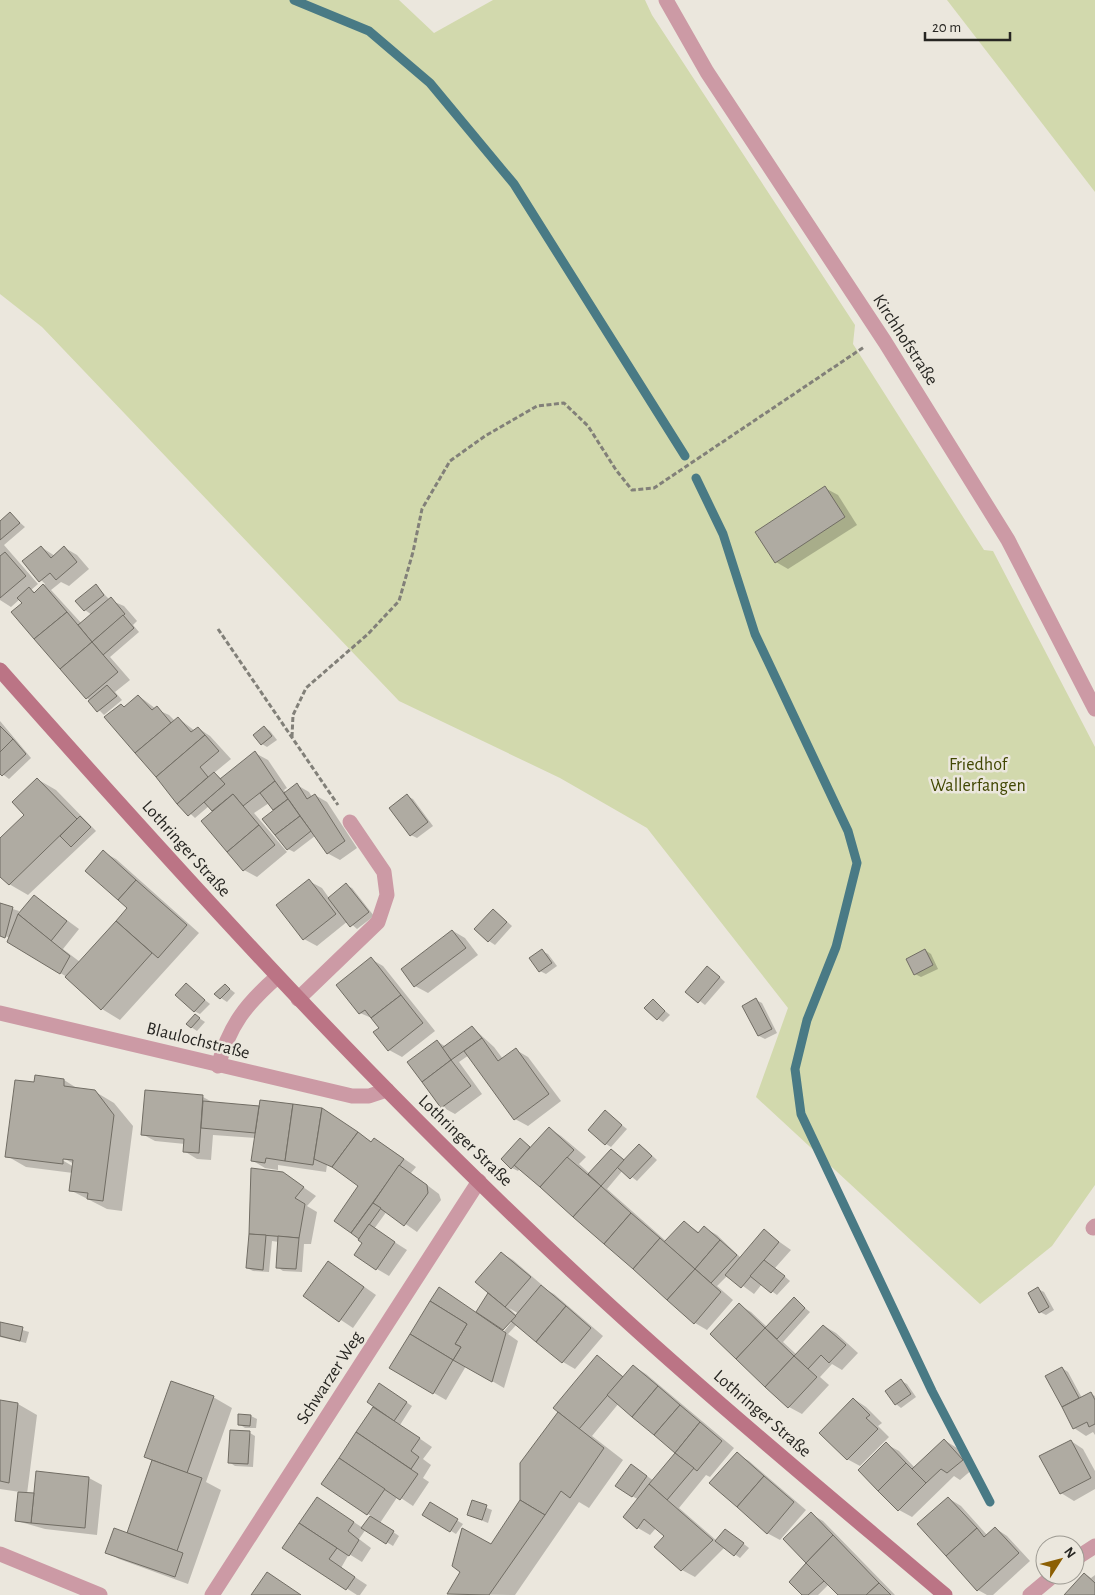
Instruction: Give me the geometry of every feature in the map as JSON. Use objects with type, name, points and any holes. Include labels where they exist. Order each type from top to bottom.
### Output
[{"type":"street","name":"Kirchhofstraße","points":[[666,0],[707,72],[880,336],[1008,540],[1095,710]]},
{"type":"street","name":"Lothringer Straße","points":[[0,670],[277,977],[386,1090],[607,1303],[694,1381],[945,1595]]},
{"type":"street","points":[[298,999],[378,922],[387,895],[384,872],[350,822]]},
{"type":"street","points":[[218,1066],[226,1038],[244,1010],[277,977]]},
{"type":"street","name":"Blaulochstraße","points":[[0,1013],[218,1066],[352,1096],[369,1096],[386,1090]]},
{"type":"street","name":"Schwarzer Weg","points":[[212,1595],[479,1181]]},
{"type":"street","points":[[0,1554],[100,1595]]},
{"type":"street","points":[[1030,1595],[1042,1585]]},
{"type":"path","points":[[292,737],[293,714],[306,688],[368,634],[399,601],[413,552],[422,509],[450,461],[485,436],[537,406],[564,403],[588,426],[616,470],[632,490],[654,488],[880,336]]},
{"type":"path","points":[[218,629],[350,822]]},
{"type":"green space","name":"Friedhof Wallerfangen","points":[[0,0],[399,0],[434,33],[493,0],[645,0],[652,15],[855,325],[853,344],[984,550],[993,551],[1095,747],[1095,1185],[1052,1246],[980,1304],[756,1097],[788,1008],[647,828],[560,778],[399,701],[42,327],[0,294]]},
{"type":"green space","points":[[947,0],[1095,0],[1095,192]]},
{"type":"building","points":[[825,486],[845,517],[775,563],[755,532]]},
{"type":"building","points":[[10,512],[20,523],[0,540],[0,521]]},
{"type":"building","points":[[41,546],[51,558],[64,546],[77,562],[56,580],[50,573],[39,582],[22,561]]},
{"type":"building","points":[[5,552],[26,576],[0,598],[0,556]]},
{"type":"building","points":[[43,584],[67,612],[34,639],[11,612],[22,603],[17,598],[29,587],[34,593]]},
{"type":"building","points":[[96,584],[104,595],[84,611],[75,601]]},
{"type":"building","points":[[111,597],[125,614],[92,642],[78,625]]},
{"type":"building","points":[[67,612],[92,642],[60,669],[34,639]]},
{"type":"building","points":[[123,615],[134,628],[103,655],[92,642]]},
{"type":"building","points":[[92,642],[118,672],[86,699],[60,669]]},
{"type":"building","points":[[107,685],[117,696],[97,712],[88,701]]},
{"type":"building","points":[[138,695],[152,710],[157,706],[171,723],[135,753],[104,717],[121,704],[124,707]]},
{"type":"building","points":[[178,717],[191,732],[198,727],[205,735],[156,777],[135,753]]},
{"type":"building","points":[[0,726],[13,739],[0,752]]},
{"type":"building","points":[[264,726],[272,736],[261,745],[253,735]]},
{"type":"building","points":[[205,735],[219,751],[200,767],[208,777],[177,804],[156,777]]},
{"type":"building","points":[[13,739],[26,754],[2,776],[0,774],[0,752]]},
{"type":"building","points":[[255,751],[275,781],[243,806],[233,794],[212,811],[204,802],[225,784],[220,779]]},
{"type":"building","points":[[214,772],[225,784],[188,816],[177,804]]},
{"type":"building","points":[[37,778],[77,819],[9,885],[0,877],[0,838],[24,815],[12,802]]},
{"type":"building","points":[[275,781],[288,799],[273,810],[260,793]]},
{"type":"building","points":[[297,783],[307,799],[315,794],[345,841],[327,854],[284,793]]},
{"type":"building","points":[[233,794],[259,825],[227,852],[201,821]]},
{"type":"building","points":[[407,794],[428,822],[410,836],[389,808]]},
{"type":"building","points":[[288,799],[300,816],[275,835],[262,819]]},
{"type":"building","points":[[80,816],[91,827],[71,847],[60,836]]},
{"type":"building","points":[[300,816],[311,831],[287,850],[275,835]]},
{"type":"building","points":[[259,825],[275,845],[243,871],[227,852]]},
{"type":"building","points":[[103,850],[136,880],[118,900],[85,871]]},
{"type":"building","points":[[309,879],[336,914],[303,940],[276,905]]},
{"type":"building","points":[[136,880],[187,925],[158,958],[116,921],[127,908],[118,900]]},
{"type":"building","points":[[346,883],[369,912],[350,927],[328,898]]},
{"type":"building","points":[[34,895],[67,921],[51,941],[18,914]]},
{"type":"building","points":[[0,903],[13,907],[5,938],[0,936]]},
{"type":"building","points":[[493,909],[507,922],[488,942],[474,929]]},
{"type":"building","points":[[18,914],[70,956],[60,974],[7,942]]},
{"type":"building","points":[[116,921],[152,953],[101,1010],[65,977]]},
{"type":"building","points":[[452,930],[466,948],[414,987],[401,969]]},
{"type":"building","points":[[542,949],[552,963],[539,972],[529,958]]},
{"type":"building","points":[[925,949],[933,965],[914,975],[906,959]]},
{"type":"building","points":[[371,957],[401,995],[371,1018],[365,1010],[359,1014],[336,985]]},
{"type":"building","points":[[707,966],[720,977],[698,1003],[685,992]]},
{"type":"building","points":[[186,983],[205,1000],[194,1012],[175,995]]},
{"type":"building","points":[[225,984],[230,989],[220,999],[214,994]]},
{"type":"building","points":[[401,995],[423,1023],[388,1051],[373,1032],[379,1028],[371,1018]]},
{"type":"building","points":[[756,998],[772,1029],[758,1036],[742,1006]]},
{"type":"building","points":[[653,999],[665,1011],[657,1020],[644,1008]]},
{"type":"building","points":[[195,1014],[200,1018],[191,1028],[186,1024]]},
{"type":"building","points":[[472,1026],[482,1038],[451,1060],[442,1048]]},
{"type":"building","points":[[482,1038],[498,1061],[516,1048],[549,1094],[514,1120],[464,1051]]},
{"type":"building","points":[[437,1040],[451,1060],[422,1082],[407,1062]]},
{"type":"building","points":[[451,1060],[471,1086],[441,1108],[422,1082]]},
{"type":"building","points":[[35,1075],[64,1079],[64,1086],[95,1090],[114,1115],[103,1201],[87,1199],[88,1193],[69,1191],[73,1160],[63,1159],[63,1164],[5,1157],[15,1080],[34,1082]]},
{"type":"building","points":[[145,1090],[203,1095],[199,1153],[183,1152],[184,1139],[141,1135]]},
{"type":"building","points":[[260,1100],[293,1104],[285,1161],[266,1158],[265,1163],[251,1161]]},
{"type":"building","points":[[203,1101],[259,1106],[255,1133],[201,1128]]},
{"type":"building","points":[[293,1104],[322,1108],[313,1165],[285,1161]]},
{"type":"building","points":[[322,1108],[358,1132],[332,1167],[314,1159]]},
{"type":"building","points":[[605,1110],[622,1125],[605,1145],[588,1130]]},
{"type":"building","points":[[549,1127],[574,1150],[540,1187],[514,1165]]},
{"type":"building","points":[[358,1132],[371,1142],[374,1138],[404,1159],[351,1233],[334,1221],[358,1186],[332,1167]]},
{"type":"building","points":[[520,1138],[530,1147],[511,1169],[501,1159]]},
{"type":"building","points":[[639,1144],[652,1156],[630,1179],[617,1167]]},
{"type":"building","points":[[611,1149],[624,1160],[601,1186],[588,1174]]},
{"type":"building","points":[[567,1157],[601,1186],[573,1217],[540,1187]]},
{"type":"building","points":[[399,1165],[427,1185],[428,1193],[404,1226],[373,1203]]},
{"type":"building","points":[[251,1168],[283,1172],[304,1187],[295,1198],[305,1204],[299,1238],[249,1234]]},
{"type":"building","points":[[601,1186],[631,1213],[604,1244],[573,1217]]},
{"type":"building","points":[[373,1203],[381,1208],[359,1239],[351,1233]]},
{"type":"building","points":[[631,1213],[660,1238],[633,1269],[604,1244]]},
{"type":"building","points":[[684,1221],[698,1233],[704,1226],[720,1240],[695,1269],[664,1242]]},
{"type":"building","points":[[369,1224],[395,1242],[376,1270],[354,1255],[362,1243],[358,1240]]},
{"type":"building","points":[[764,1229],[779,1242],[741,1288],[725,1275]]},
{"type":"building","points":[[249,1234],[266,1235],[263,1270],[246,1268]]},
{"type":"building","points":[[278,1236],[299,1238],[296,1269],[276,1268]]},
{"type":"building","points":[[660,1238],[695,1269],[667,1300],[633,1269]]},
{"type":"building","points":[[720,1240],[737,1255],[711,1283],[695,1269]]},
{"type":"building","points":[[501,1252],[531,1277],[505,1307],[475,1282]]},
{"type":"building","points":[[764,1260],[785,1276],[771,1293],[750,1276]]},
{"type":"building","points":[[328,1261],[364,1287],[339,1322],[303,1296]]},
{"type":"building","points":[[695,1269],[721,1292],[694,1324],[667,1300]]},
{"type":"building","points":[[541,1285],[566,1306],[536,1342],[511,1321]]},
{"type":"building","points":[[439,1287],[506,1333],[492,1382],[453,1360],[461,1347],[455,1344],[467,1324],[430,1301]]},
{"type":"building","points":[[1038,1287],[1049,1307],[1039,1313],[1028,1293]]},
{"type":"building","points":[[488,1293],[516,1316],[503,1330],[476,1312]]},
{"type":"building","points":[[794,1297],[805,1308],[777,1339],[765,1328]]},
{"type":"building","points":[[430,1301],[467,1324],[455,1344],[461,1347],[453,1360],[410,1334]]},
{"type":"building","points":[[739,1303],[765,1328],[736,1359],[710,1334]]},
{"type":"building","points":[[566,1306],[591,1328],[562,1363],[536,1342]]},
{"type":"building","points":[[0,1322],[23,1327],[20,1341],[0,1336]]},
{"type":"building","points":[[823,1325],[846,1345],[829,1363],[821,1355],[808,1369],[794,1356]]},
{"type":"building","points":[[765,1328],[794,1356],[765,1387],[736,1359]]},
{"type":"building","points":[[410,1334],[453,1360],[433,1394],[389,1368]]},
{"type":"building","points":[[597,1355],[623,1377],[579,1429],[553,1408]]},
{"type":"building","points":[[794,1356],[817,1377],[788,1408],[765,1387]]},
{"type":"building","points":[[633,1365],[658,1386],[632,1417],[607,1395]]},
{"type":"building","points":[[1062,1367],[1079,1398],[1062,1407],[1045,1376]]},
{"type":"building","points":[[901,1379],[911,1394],[895,1405],[885,1391]]},
{"type":"building","points":[[171,1381],[214,1396],[187,1473],[144,1457]]},
{"type":"building","points":[[379,1383],[407,1402],[394,1421],[367,1402]]},
{"type":"building","points":[[658,1386],[680,1405],[654,1435],[632,1417]]},
{"type":"building","points":[[1091,1392],[1095,1400],[1095,1424],[1089,1427],[1087,1422],[1073,1429],[1062,1407]]},
{"type":"building","points":[[853,1398],[870,1415],[866,1418],[878,1429],[847,1460],[819,1433]]},
{"type":"building","points":[[0,1400],[18,1403],[9,1483],[0,1481]]},
{"type":"building","points":[[680,1405],[700,1422],[675,1453],[654,1435]]},
{"type":"building","points":[[373,1407],[420,1438],[411,1451],[419,1457],[411,1469],[356,1432]]},
{"type":"building","points":[[558,1412],[604,1448],[570,1498],[561,1491],[545,1515],[520,1500],[520,1463]]},
{"type":"building","points":[[238,1414],[251,1415],[250,1426],[238,1425]]},
{"type":"building","points":[[700,1422],[722,1441],[697,1471],[675,1453]]},
{"type":"building","points":[[230,1430],[250,1431],[248,1464],[228,1463]]},
{"type":"building","points":[[356,1432],[418,1474],[400,1500],[339,1458]]},
{"type":"building","points":[[944,1439],[963,1460],[947,1473],[941,1469],[926,1483],[912,1469]]},
{"type":"building","points":[[1071,1440],[1091,1478],[1060,1494],[1039,1456]]},
{"type":"building","points":[[886,1442],[906,1463],[878,1491],[858,1470]]},
{"type":"building","points":[[737,1452],[764,1476],[737,1507],[709,1483]]},
{"type":"building","points":[[675,1453],[694,1468],[667,1500],[649,1484]]},
{"type":"building","points":[[339,1458],[385,1489],[367,1515],[321,1484]]},
{"type":"building","points":[[152,1460],[202,1478],[177,1551],[127,1533]]},
{"type":"building","points":[[906,1463],[926,1483],[898,1511],[878,1491]]},
{"type":"building","points":[[631,1464],[647,1476],[632,1497],[615,1486]]},
{"type":"building","points":[[36,1471],[89,1477],[85,1528],[31,1523]]},
{"type":"building","points":[[764,1476],[794,1502],[767,1534],[737,1507]]},
{"type":"building","points":[[649,1484],[713,1540],[681,1571],[654,1547],[664,1536],[644,1519],[637,1529],[623,1517]]},
{"type":"building","points":[[18,1492],[34,1493],[31,1523],[15,1521]]},
{"type":"building","points":[[317,1497],[354,1522],[348,1531],[359,1540],[349,1556],[299,1523]]},
{"type":"building","points":[[948,1497],[977,1528],[946,1556],[917,1524]]},
{"type":"building","points":[[472,1500],[487,1505],[482,1520],[467,1515]]},
{"type":"building","points":[[520,1500],[545,1515],[489,1595],[447,1594],[460,1572],[452,1566],[462,1528],[491,1544]]},
{"type":"building","points":[[430,1502],[458,1519],[450,1532],[422,1515]]},
{"type":"building","points":[[811,1512],[833,1535],[806,1563],[783,1539]]},
{"type":"building","points":[[370,1516],[394,1531],[386,1544],[361,1528]]},
{"type":"building","points":[[299,1523],[337,1548],[329,1559],[355,1577],[346,1590],[282,1548]]},
{"type":"building","points":[[995,1527],[1019,1553],[977,1591],[946,1556],[977,1528],[984,1537]]},
{"type":"building","points":[[114,1528],[183,1553],[175,1577],[105,1553]]},
{"type":"building","points":[[725,1529],[744,1543],[734,1556],[715,1541]]},
{"type":"building","points":[[833,1535],[879,1583],[866,1595],[838,1595],[806,1563]]},
{"type":"building","points":[[806,1563],[824,1581],[808,1595],[802,1595],[789,1582]]},
{"type":"building","points":[[267,1572],[301,1595],[251,1595]]},
{"type":"building","points":[[1085,1574],[1095,1583],[1095,1595],[1064,1595],[1073,1585],[1085,1585]]},
{"type":"building","points":[[879,1583],[891,1595],[866,1595]]},
{"type":"waterway","points":[[294,0],[369,31],[430,83],[514,184],[685,456]]},
{"type":"waterway","points":[[696,478],[723,534],[755,634],[848,831],[857,863],[836,947],[807,1020],[795,1069],[801,1114],[932,1391],[990,1502]]}]
